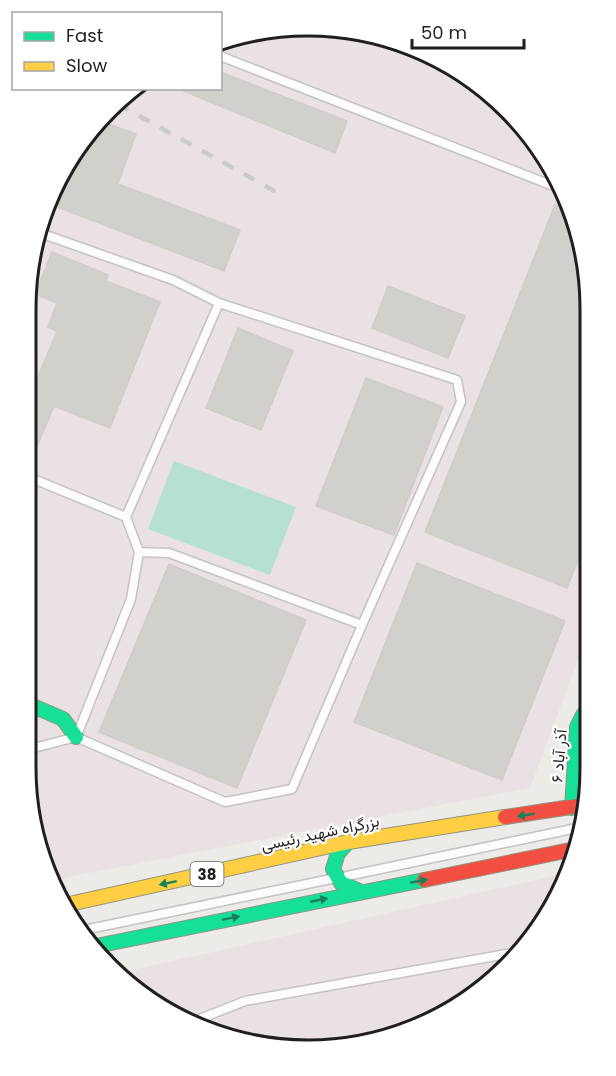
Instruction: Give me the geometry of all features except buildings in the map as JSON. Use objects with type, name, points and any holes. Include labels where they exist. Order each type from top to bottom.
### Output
[{"type":"main road","points":[[36,707],[63,719],[76,736]]},
{"type":"main road","name":"آذر آباد ۶","points":[[578,804],[577,727],[580,721]]},
{"type":"main road","name":"بزرگراه شهید رئیسی","points":[[72,904],[348,842],[578,806]]},
{"type":"main road","points":[[348,842],[338,853],[333,869],[341,883],[362,892]]},
{"type":"main road","points":[[101,945],[567,851]]},
{"type":"main road","points":[[260,862],[281,874],[289,889],[277,908]]},
{"type":"lane","points":[[222,57],[550,185]]},
{"type":"lane","points":[[36,747],[76,736],[225,802],[292,789],[460,402],[457,380],[219,303],[173,280],[46,235]]},
{"type":"lane","points":[[76,736],[130,599],[138,552],[126,517],[219,303]]},
{"type":"lane","points":[[36,480],[126,517]]},
{"type":"lane","points":[[138,552],[169,553],[362,625]]},
{"type":"lane","points":[[89,929],[573,829]]},
{"type":"lane","points":[[202,1018],[244,1001],[506,954]]},
{"type":"shaded area","points":[[308,36],[344,38],[395,50],[428,64],[474,92],[513,129],[544,172],[559,204],[575,255],[580,308],[580,655],[530,788],[60,878],[57,872],[41,821],[36,768],[36,308],[41,255],[50,221],[64,188],[72,172],[103,129],[145,90],[222,90],[222,50],[272,38]]},
{"type":"shaded area","points":[[558,875],[544,904],[524,934],[474,984],[428,1012],[395,1026],[361,1035],[308,1040],[272,1038],[238,1031],[221,1026],[172,1004],[127,971]]},
{"type":"green space","points":[[174,461],[296,507],[270,575],[148,529]]},
{"type":"railway","points":[[124,108],[278,193]]},
{"type":"traffic: fast","points":[[36,707],[63,719],[76,737]]},
{"type":"traffic: fast","points":[[572,808],[577,727],[580,721]]},
{"type":"traffic: fast","points":[[348,842],[338,853],[333,869],[341,883],[362,892]]},
{"type":"traffic: fast","points":[[101,945],[424,880]]},
{"type":"traffic: slow","points":[[72,903],[348,842],[505,817]]},
{"type":"traffic: jam","points":[[505,817],[578,806]]},
{"type":"traffic: jam","points":[[424,880],[567,851]]}]
